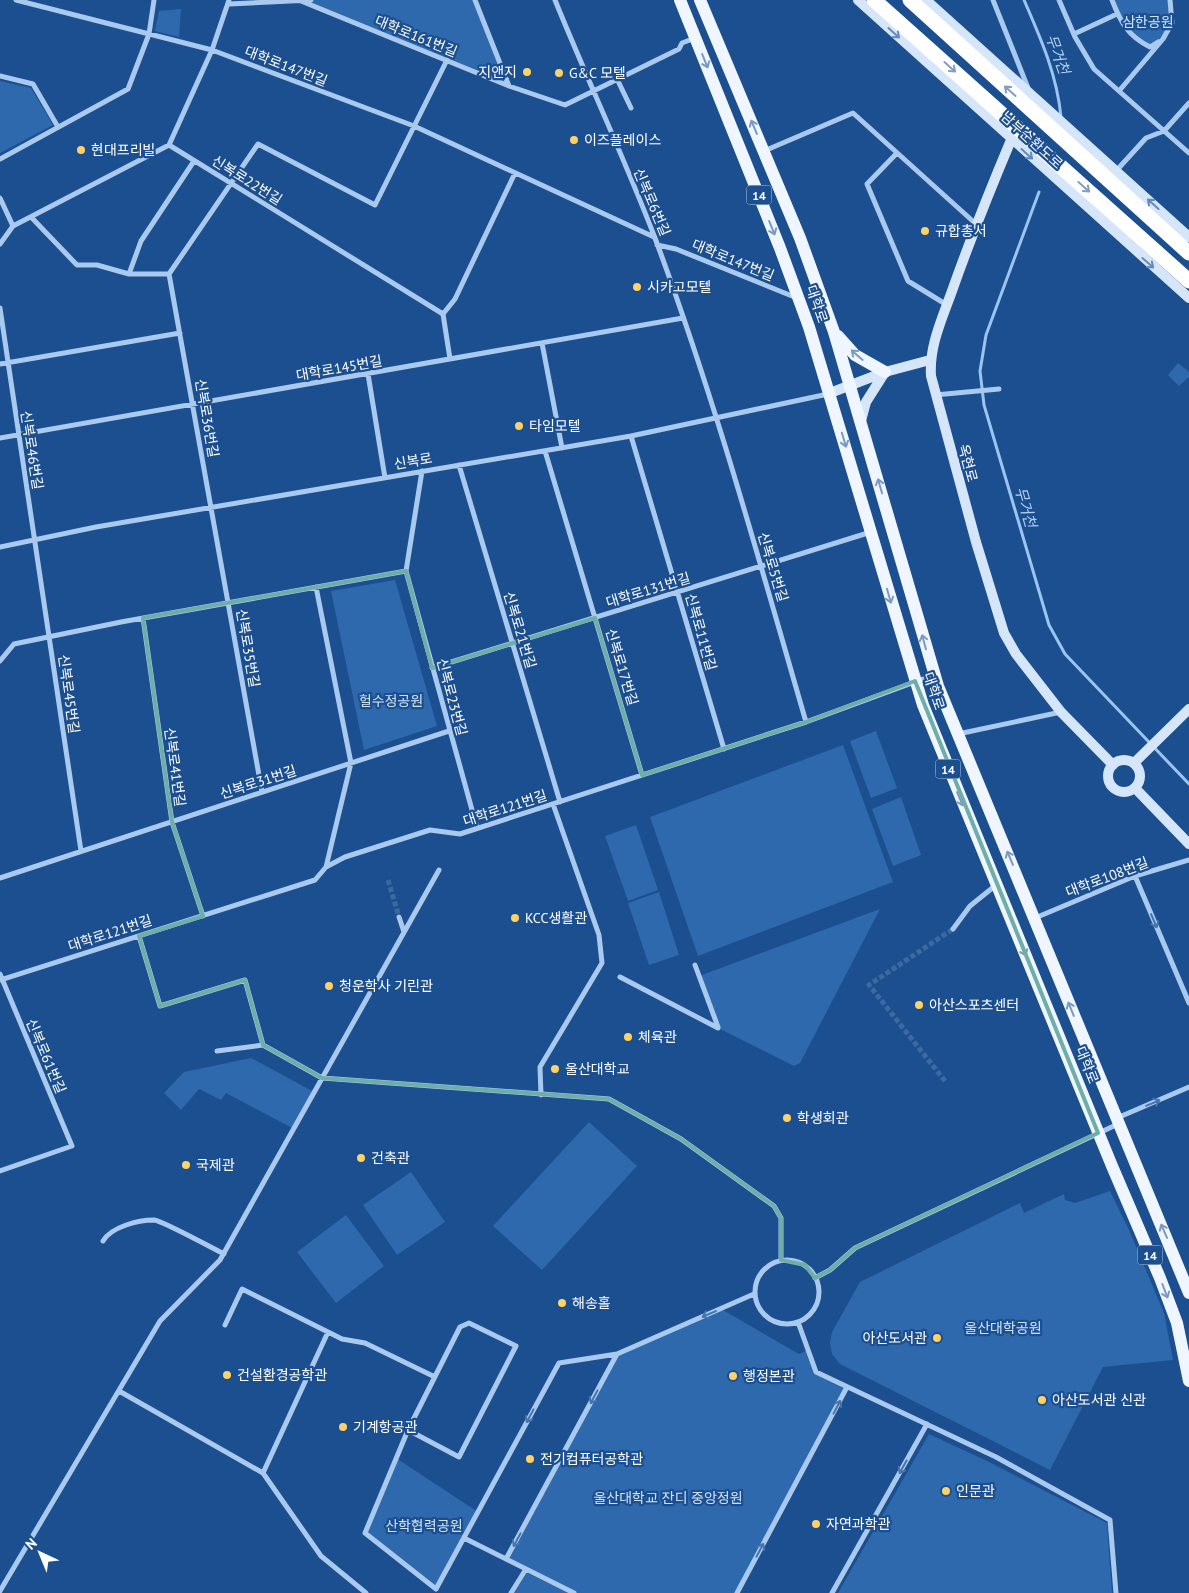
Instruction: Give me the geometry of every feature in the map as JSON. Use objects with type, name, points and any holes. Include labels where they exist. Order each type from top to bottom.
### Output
[{"type":"highway","points":[[874,0],[1189,281]]},
{"type":"highway","points":[[910,0],[1189,253]]},
{"type":"main road","name":"대학로","points":[[680,0],[799,299],[830,393],[915,682],[952,779],[1177,1323],[1189,1381]]},
{"type":"main road","name":"대학로","points":[[700,0],[764,151],[834,332],[934,675],[1117,1121],[1153,1204],[1185,1267],[1189,1292]]},
{"type":"main road","name":"남부순환도로","points":[[858,0],[1011,140],[1189,298]]},
{"type":"main road","points":[[926,0],[1189,237]]},
{"type":"main road","name":"옥현로","points":[[1011,140],[976,224],[947,305],[930,360],[936,394],[978,551],[1004,633],[1016,654],[1061,712],[1113,765]]},
{"type":"main road","points":[[834,332],[854,355],[885,372]]},
{"type":"main road","points":[[830,393],[885,372],[930,360]]},
{"type":"main road","points":[[860,421],[866,402],[885,372]]},
{"type":"main road","points":[[1138,759],[1141,774],[1135,788],[1125,793],[1115,789],[1108,775],[1113,765],[1122,760],[1138,759],[1189,709]]},
{"type":"main road","points":[[1135,788],[1189,844]]},
{"type":"main road","points":[[1062,1044],[1073,1065],[1077,1069],[1084,1070],[1089,1063],[1082,1036]]},
{"type":"main road","points":[[1132,1213],[1127,1192],[1128,1183],[1131,1181],[1140,1186],[1153,1204]]},
{"type":"street","name":"대학로147번길","points":[[16,0],[212,50],[414,126],[654,237]]},
{"type":"street","points":[[0,159],[128,89],[149,34],[154,0]]},
{"type":"street","points":[[301,1],[311,0]]},
{"type":"street","points":[[475,0],[509,86]]},
{"type":"street","name":"신복로6번길","points":[[555,0],[654,237],[716,418]]},
{"type":"street","points":[[993,0],[1030,93]]},
{"type":"street","points":[[1059,0],[1074,34],[1094,69],[1189,153]]},
{"type":"street","points":[[1112,0],[1118,14],[1134,39],[1150,47],[1163,39]]},
{"type":"street","points":[[1119,91],[1163,39],[1172,23],[1170,0]]},
{"type":"street","name":"대학로161번길","points":[[229,2],[301,1],[509,86],[566,105],[680,49],[682,43],[695,37]]},
{"type":"street","points":[[0,244],[13,226],[169,146],[212,50],[229,2]]},
{"type":"street","points":[[1074,34],[1118,14]]},
{"type":"street","points":[[31,217],[78,265],[97,265],[129,274],[169,274],[258,144],[375,205],[447,60]]},
{"type":"street","points":[[0,76],[33,84],[58,127]]},
{"type":"street","points":[[618,81],[632,108]]},
{"type":"street","points":[[1116,171],[1146,138],[1164,131],[1189,104]]},
{"type":"street","points":[[764,151],[853,114],[976,224]]},
{"type":"street","name":"신복로22번길","points":[[169,146],[443,314]]},
{"type":"street","points":[[896,153],[866,184],[908,281],[947,305]]},
{"type":"street","points":[[129,274],[141,241],[194,161]]},
{"type":"street","points":[[450,360],[443,314],[455,299],[515,173]]},
{"type":"street","points":[[0,198],[13,226]]},
{"type":"street","name":"대학로147번길","points":[[657,245],[676,249],[799,299]]},
{"type":"street","name":"신복로36번길","points":[[169,274],[211,507]]},
{"type":"street","name":"신복로46번길","points":[[0,308],[34,540]]},
{"type":"street","name":"대학로145번길","points":[[0,438],[683,318]]},
{"type":"street","points":[[0,364],[180,333]]},
{"type":"street","points":[[542,343],[562,448]]},
{"type":"street","points":[[368,374],[385,478]]},
{"type":"street","points":[[936,394],[999,388]]},
{"type":"street","name":"신복로","points":[[0,547],[211,507],[631,436],[830,393]]},
{"type":"street","name":"신복로5번길","points":[[716,418],[806,722]]},
{"type":"street","name":"신복로11번길","points":[[631,436],[724,749]]},
{"type":"street","name":"신복로17번길","points":[[545,451],[642,776]]},
{"type":"street","name":"신복로21번길","points":[[459,465],[560,802]]},
{"type":"street","name":"신복로23번길","points":[[422,471],[406,571],[449,731],[478,828]]},
{"type":"street","name":"신복로35번길","points":[[211,507],[262,792]]},
{"type":"street","name":"대학로131번길","points":[[432,668],[871,532]]},
{"type":"street","name":"신복로45번길","points":[[34,540],[81,852]]},
{"type":"street","points":[[0,661],[14,644],[49,636],[406,571]]},
{"type":"street","points":[[316,587],[351,763],[326,867]]},
{"type":"street","name":"신복로41번길","points":[[143,618],[172,822],[203,916]]},
{"type":"street","name":"대학로121번길","points":[[1,978],[315,880],[326,867],[345,857],[430,830],[460,834],[806,722],[934,675]]},
{"type":"street","points":[[957,734],[1061,712]]},
{"type":"street","name":"신복로31번길","points":[[0,878],[449,731]]},
{"type":"street","points":[[541,1095],[540,1067],[602,963],[598,935],[553,804]]},
{"type":"street","name":"대학로108번길","points":[[1034,918],[1134,876],[1189,860]]},
{"type":"street","points":[[0,1591],[160,1321],[224,1254],[439,870]]},
{"type":"street","points":[[1134,876],[1189,1003]]},
{"type":"street","points":[[953,929],[970,906],[996,885]]},
{"type":"street","points":[[399,916],[404,932]]},
{"type":"street","points":[[139,936],[160,1006],[245,980],[263,1044]]},
{"type":"street","points":[[620,977],[718,1028],[695,965]]},
{"type":"street","name":"신복로61번길","points":[[0,1171],[72,1146],[1,978]]},
{"type":"street","points":[[216,1050],[263,1044],[322,1078],[609,1099],[681,1139],[774,1206],[781,1218],[781,1260]]},
{"type":"street","points":[[816,1278],[830,1270],[854,1248],[1098,1133],[1117,1121],[1189,1087]]},
{"type":"street","points":[[103,1241],[108,1233],[115,1228],[156,1220],[224,1254]]},
{"type":"street","points":[[781,1260],[796,1261],[805,1265],[816,1278],[819,1292],[817,1303],[812,1312],[798,1322],[781,1324],[771,1320],[762,1313],[756,1304],[754,1294],[755,1282],[767,1266],[781,1260]]},
{"type":"street","points":[[225,1325],[242,1289],[342,1339],[365,1343],[435,1377]]},
{"type":"street","points":[[408,1430],[459,1457],[516,1346],[469,1323],[460,1327],[408,1430],[365,1532],[438,1591],[464,1538],[559,1363],[617,1354],[754,1294]]},
{"type":"street","points":[[798,1322],[816,1372],[996,1457],[1110,1520],[1116,1593]]},
{"type":"street","points":[[263,1473],[328,1332]]},
{"type":"street","points":[[506,1559],[617,1354]]},
{"type":"street","points":[[737,1593],[847,1387]]},
{"type":"street","points":[[118,1391],[263,1473],[321,1556],[366,1593]]},
{"type":"street","points":[[832,1593],[927,1424]]},
{"type":"street","points":[[464,1538],[574,1593]]},
{"type":"street","points":[[511,1593],[526,1569]]},
{"type":"highlighted area","points":[[406,571],[432,668],[595,618],[642,775],[806,722],[915,681],[1098,1133],[855,1248],[830,1270],[815,1278],[805,1265],[781,1260],[781,1218],[774,1206],[681,1139],[609,1099],[322,1078],[263,1045],[245,980],[160,1006],[139,936],[203,916],[172,822],[143,618]]},
{"type":"green space","points":[[475,0],[509,86],[301,1]]},
{"type":"green space","name":"삼한공원","points":[[1112,0],[1170,0],[1171,22],[1167,32],[1150,47],[1134,39]]},
{"type":"green space","points":[[181,9],[179,37],[155,31],[159,11]]},
{"type":"green space","points":[[0,81],[31,88],[53,125],[0,153]]},
{"type":"green space","points":[[1178,363],[1189,372],[1189,377],[1179,386],[1168,375]]},
{"type":"green space","name":"헐수정공원","points":[[395,580],[437,726],[364,750],[331,591]]},
{"type":"green space","points":[[876,731],[897,788],[871,798],[850,741]]},
{"type":"green space","points":[[843,745],[893,882],[698,956],[650,817]]},
{"type":"green space","points":[[901,797],[921,855],[893,866],[872,809]]},
{"type":"green space","points":[[636,825],[658,890],[628,901],[605,836]]},
{"type":"green space","points":[[659,892],[679,955],[649,965],[628,903]]},
{"type":"green space","points":[[880,909],[800,1063],[794,1066],[718,1028],[699,976]]},
{"type":"green space","points":[[251,1058],[314,1092],[294,1129],[226,1093],[221,1100],[199,1089],[181,1110],[164,1093],[184,1072]]},
{"type":"green space","points":[[589,1122],[637,1166],[542,1270],[493,1226]]},
{"type":"green space","points":[[411,1172],[445,1222],[397,1255],[363,1205]]},
{"type":"green space","name":"울산대학공원","points":[[1110,1191],[1129,1230],[1164,1313],[1173,1360],[1103,1367],[1050,1470],[840,1364],[832,1354],[830,1343],[832,1332],[860,1282],[1020,1203],[1024,1213],[1064,1194],[1065,1200],[1075,1203]]},
{"type":"green space","points":[[346,1215],[384,1266],[336,1303],[297,1252]]},
{"type":"green space","name":"울산대학교 잔디 중앙정원","points":[[721,1309],[799,1354],[808,1350],[816,1372],[847,1387],[737,1593],[574,1593],[506,1559],[617,1354]]},
{"type":"green space","points":[[929,1434],[989,1462],[1107,1523],[1112,1593],[838,1593]]},
{"type":"green space","name":"산학협력공원","points":[[396,1458],[478,1512],[436,1589],[365,1533]]},
{"type":"green space","points":[[527,1573],[569,1593],[514,1593]]},
{"type":"waterway","name":"무거천","points":[[1024,0],[1052,72],[1061,117]]},
{"type":"waterway","name":"무거천","points":[[1039,192],[986,335],[980,371],[984,405],[1049,625],[1065,654],[1189,784]]},
{"type":"tunnel","points":[[388,880],[399,917]]},
{"type":"tunnel","points":[[945,1081],[869,985],[953,929]]},
{"type":"place","name":"지앤지","points":[[527,72]]},
{"type":"place","name":"G&C 모텔","points":[[559,73]]},
{"type":"place","name":"이즈플레이스","points":[[574,140]]},
{"type":"place","name":"현대프리빌","points":[[81,150]]},
{"type":"place","name":"규합총서","points":[[925,231]]},
{"type":"place","name":"시카고모텔","points":[[637,287]]},
{"type":"place","name":"타임모텔","points":[[519,426]]},
{"type":"place","name":"KCC생활관","points":[[515,918]]},
{"type":"place","name":"청운학사 기린관","points":[[329,986]]},
{"type":"place","name":"아산스포츠센터","points":[[919,1005]]},
{"type":"place","name":"체육관","points":[[628,1037]]},
{"type":"place","name":"울산대학교","points":[[555,1069]]},
{"type":"place","name":"학생회관","points":[[787,1118]]},
{"type":"place","name":"건축관","points":[[361,1158]]},
{"type":"place","name":"국제관","points":[[186,1165]]},
{"type":"place","name":"해송홀","points":[[562,1303]]},
{"type":"place","name":"아산도서관","points":[[937,1338]]},
{"type":"place","name":"건설환경공학관","points":[[227,1375]]},
{"type":"place","name":"행정본관","points":[[733,1376]]},
{"type":"place","name":"아산도서관 신관","points":[[1042,1400]]},
{"type":"place","name":"기계항공관","points":[[343,1427]]},
{"type":"place","name":"전기컴퓨터공학관","points":[[530,1459]]},
{"type":"place","name":"인문관","points":[[946,1491]]},
{"type":"place","name":"자연과학관","points":[[816,1524]]}]
